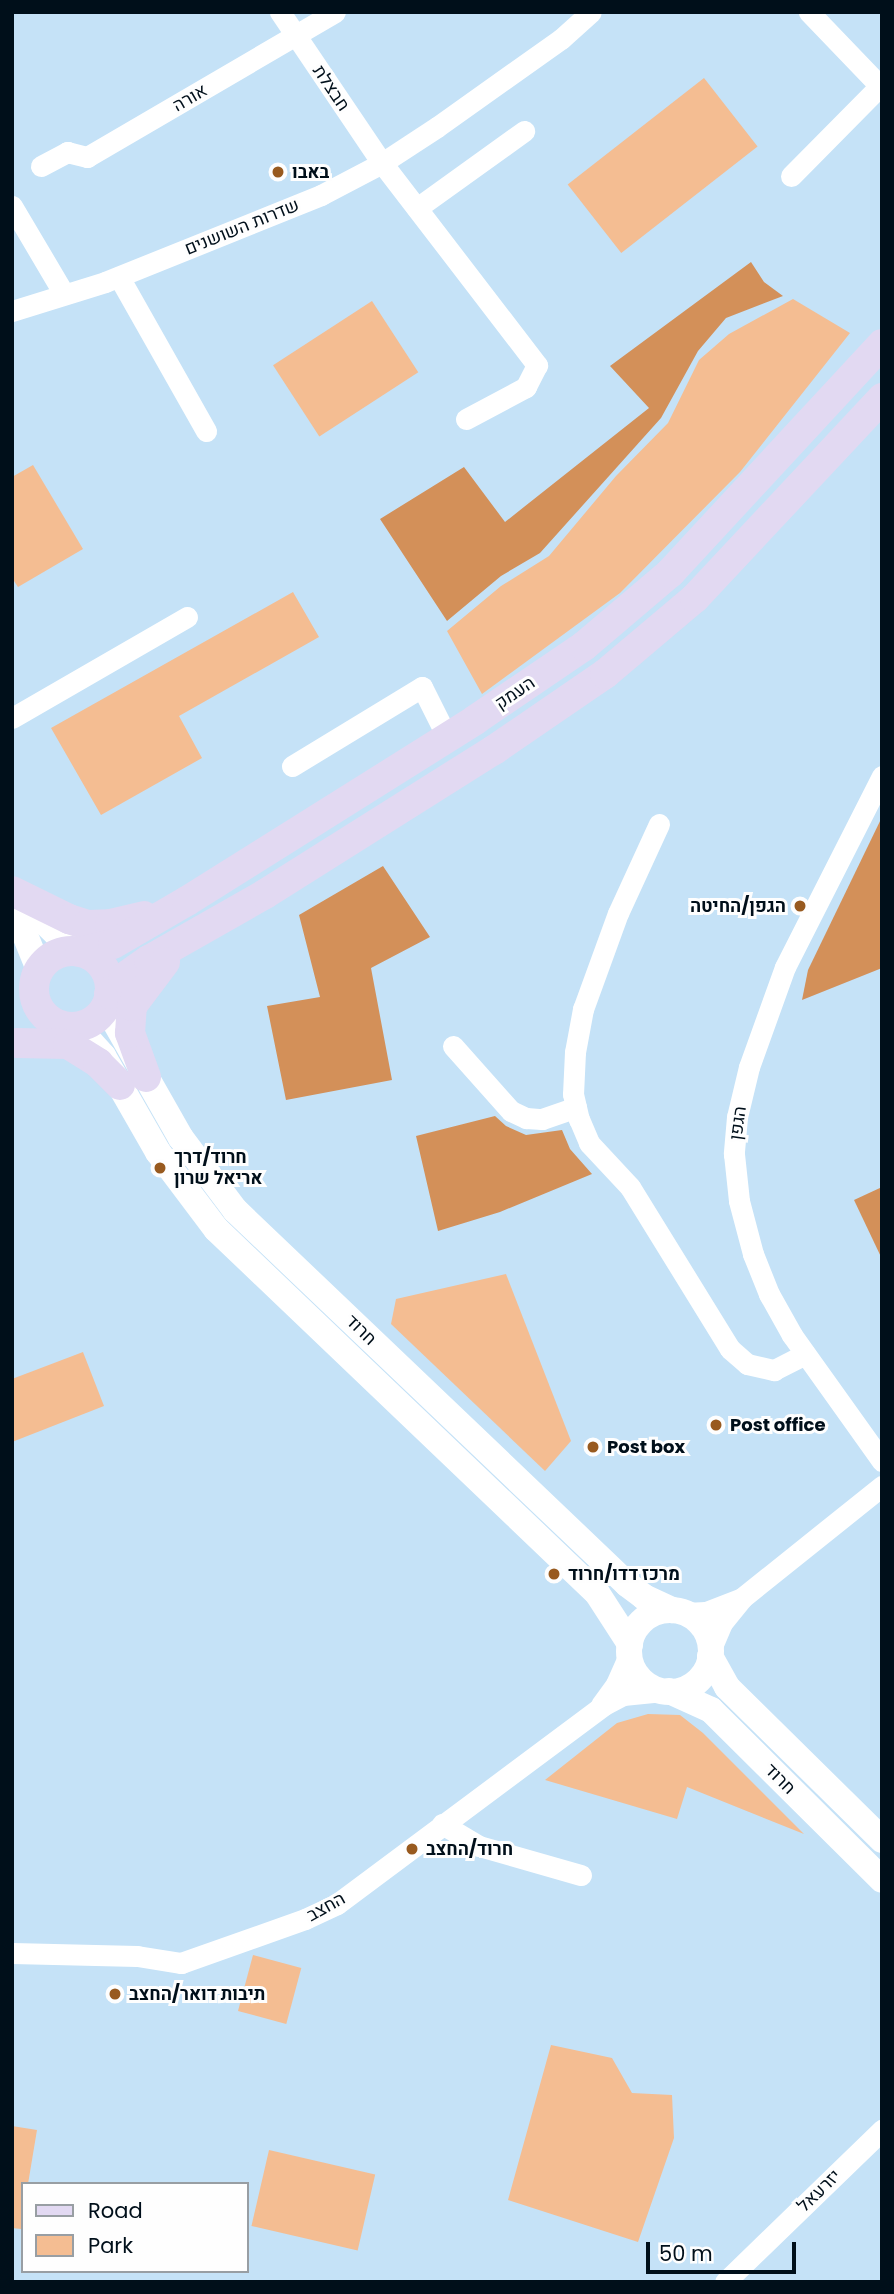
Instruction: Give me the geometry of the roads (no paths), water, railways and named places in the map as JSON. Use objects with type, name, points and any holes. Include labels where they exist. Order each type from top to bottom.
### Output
[{"type":"main road","name":"העמק","points":[[77,952],[113,944],[187,901],[447,737],[584,646],[643,598],[729,513],[882,344]]},
{"type":"main road","name":"העמק","points":[[108,998],[134,970],[265,894],[482,757],[605,674],[695,598],[882,398]]},
{"type":"main road","points":[[12,891],[87,925],[126,922],[187,901]]},
{"type":"main road","points":[[133,1081],[130,1033],[132,1006],[148,980],[182,942]]},
{"type":"main road","points":[[12,998],[53,956],[77,952],[99,963],[109,983],[108,998],[96,1018],[73,1027],[51,1028],[15,1045]]},
{"type":"main road","points":[[37,974],[34,989],[40,1010],[48,1019],[73,1027]]},
{"type":"main road","points":[[15,1045],[68,1044],[133,1081]]},
{"type":"street","name":"חבצלת","points":[[280,12],[382,163],[537,365],[526,387],[466,419]]},
{"type":"street","name":"אורה","points":[[41,166],[67,152],[87,157],[297,37],[335,12]]},
{"type":"street","name":"שדרות השושנים","points":[[12,311],[119,277],[321,195],[382,163],[509,77],[561,39],[592,12]]},
{"type":"street","points":[[791,176],[880,86],[809,12]]},
{"type":"street","points":[[417,208],[524,131]]},
{"type":"street","points":[[12,205],[64,294]]},
{"type":"street","points":[[119,277],[206,431]]},
{"type":"street","points":[[12,718],[187,617]]},
{"type":"street","points":[[292,766],[422,687],[447,737]]},
{"type":"street","name":"הגפן","points":[[882,776],[785,967],[749,1067],[737,1117],[734,1154],[739,1201],[769,1294],[805,1354],[882,1461]]},
{"type":"street","points":[[659,824],[618,913],[583,1009],[575,1052],[573,1094],[576,1107],[589,1143],[630,1187],[730,1349],[747,1364],[774,1370],[805,1354]]},
{"type":"street","points":[[12,891],[77,952]]},
{"type":"street","points":[[12,915],[25,935],[37,974]]},
{"type":"street","name":"חרוד","points":[[108,998],[133,1081],[170,1171],[216,1229],[597,1593],[629,1649]]},
{"type":"street","name":"חרוד","points":[[73,1027],[92,1040],[133,1081],[235,1210],[610,1568],[644,1597],[678,1611]]},
{"type":"street","points":[[453,1046],[511,1111],[526,1118],[542,1119],[576,1107]]},
{"type":"street","points":[[742,1598],[717,1609],[650,1614],[636,1628],[629,1649],[639,1677],[649,1686],[666,1691],[692,1685],[703,1676],[722,1623],[742,1598],[882,1486]]},
{"type":"street","points":[[678,1611],[702,1625],[711,1653]]},
{"type":"street","name":"החצב","points":[[589,1716],[611,1692],[629,1649]]},
{"type":"street","name":"חרוד","points":[[711,1653],[727,1687],[882,1840]]},
{"type":"street","name":"חרוד","points":[[666,1691],[711,1710],[882,1880]]},
{"type":"street","name":"החצב","points":[[12,1953],[137,1956],[180,1963],[305,1920],[337,1904],[589,1716],[623,1695],[666,1691]]},
{"type":"street","points":[[442,1824],[480,1846],[581,1875]]},
{"type":"street","name":"יזרעאל","points":[[725,2282],[882,2130]]},
{"type":"place","name":"באבו","points":[[278,172]]},
{"type":"place","name":"הגפן/החיטה","points":[[800,906]]},
{"type":"place","name":"חרוד/דרך אריאל שרון","points":[[160,1168]]},
{"type":"place","name":"Post office","points":[[716,1425]]},
{"type":"place","name":"Post box","points":[[593,1447]]},
{"type":"place","name":"מרכז דדו/חרוד","points":[[554,1574]]},
{"type":"place","name":"חרוד/החצב","points":[[412,1849]]},
{"type":"place","name":"תיבות דואר/החצב","points":[[115,1994]]}]
